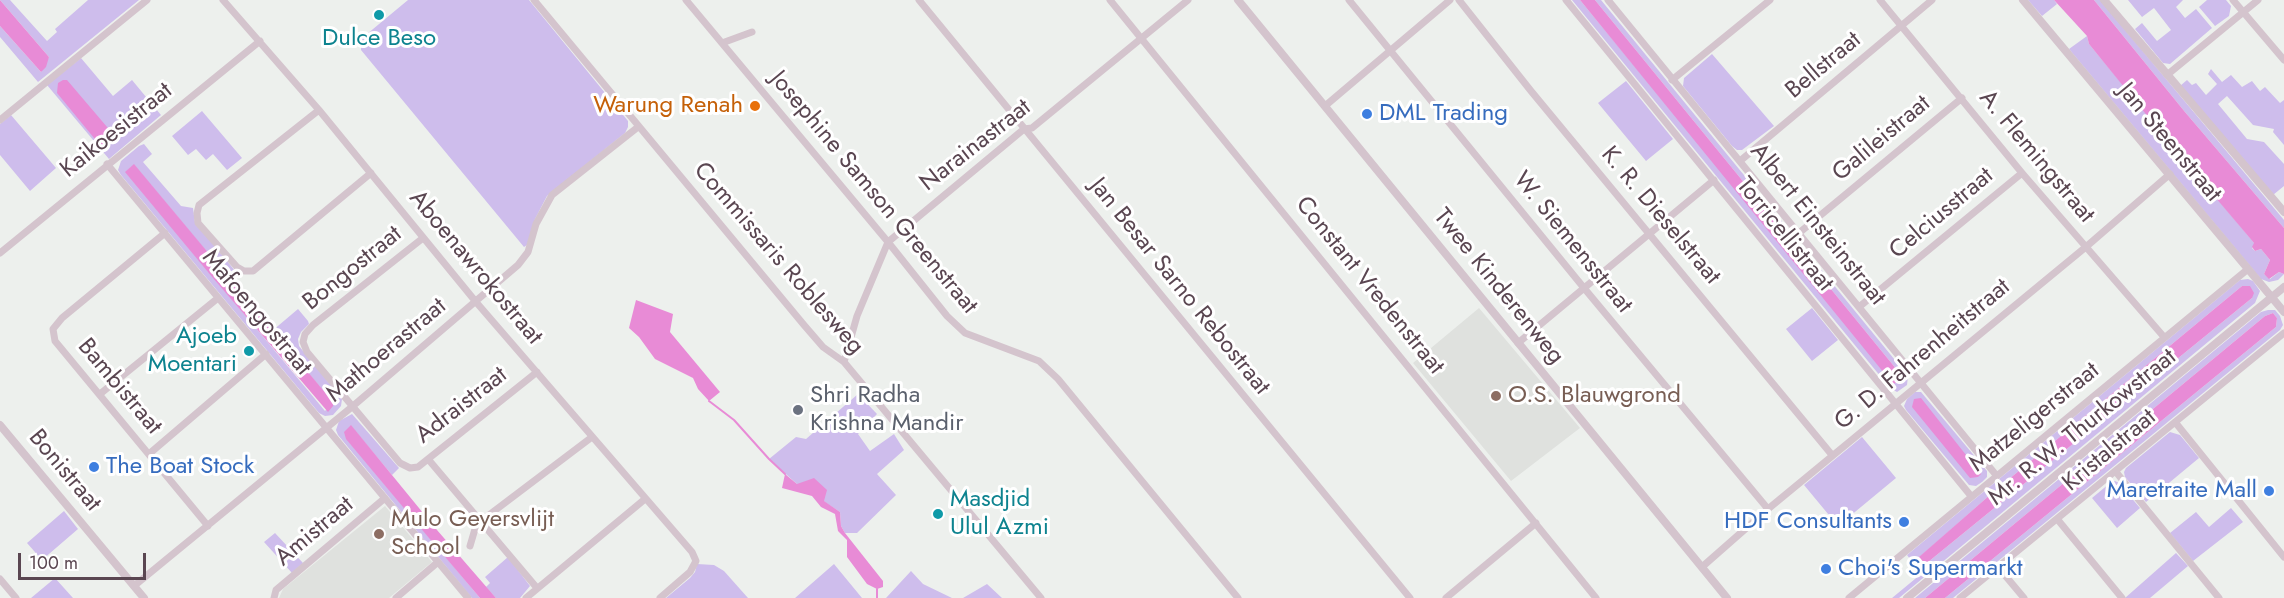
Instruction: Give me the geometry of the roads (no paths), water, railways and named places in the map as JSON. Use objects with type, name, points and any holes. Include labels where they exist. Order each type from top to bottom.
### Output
[{"type":"street","points":[[0,120],[147,0]]},
{"type":"street","name":"Aboenawrokostraat","points":[[223,0],[319,110],[476,302],[692,552],[696,561],[690,572],[660,598]]},
{"type":"street","name":"Commissaris Roblesweg","points":[[534,0],[804,325],[824,347],[844,362],[1041,598]]},
{"type":"street","name":"Josephine Samson Greenstraat","points":[[686,0],[947,316],[965,333],[1039,361],[1058,379],[1239,598]]},
{"type":"street","name":"Jan Besar Sarno Rebostraat","points":[[919,0],[1410,598]]},
{"type":"street","name":"Constant Vredenstraat","points":[[1110,0],[1596,598]]},
{"type":"street","name":"Narainastraat","points":[[844,362],[857,316],[888,242],[1024,129],[1032,128],[1188,0]]},
{"type":"street","name":"Twee Kinderenweg","points":[[1238,0],[1727,598]]},
{"type":"street","name":"W. Siemensstraat","points":[[1349,0],[1767,509]]},
{"type":"street","points":[[1325,106],[1450,0]]},
{"type":"street","name":"K. R. Dieselstraat","points":[[1460,0],[1649,235],[1832,455]]},
{"type":"street","name":"Torricellistraat","points":[[1566,0],[1971,496]]},
{"type":"street","points":[[1672,80],[1770,0]]},
{"type":"street","name":"A. Flemingstraat","points":[[1880,0],[2022,173],[2164,338]]},
{"type":"street","name":"Bellstraat","points":[[1740,161],[1932,0]]},
{"type":"street","name":"Jan Steenstraat","points":[[2023,0],[2284,312]]},
{"type":"street","points":[[2104,0],[2284,212]]},
{"type":"street","points":[[2233,0],[2284,60]]},
{"type":"street","points":[[2166,75],[2258,0]]},
{"type":"street","name":"Albert Einsteinstraat","points":[[1611,1],[1672,80],[1996,475]]},
{"type":"street","points":[[722,43],[752,32]]},
{"type":"street","name":"Kaikoesistraat","points":[[0,253],[260,40]]},
{"type":"street","name":"Galileistraat","points":[[1799,233],[1962,98]]},
{"type":"street","points":[[319,110],[200,205],[197,213],[198,223],[237,267],[244,271],[253,271],[371,173]]},
{"type":"street","name":"Mathoerastraat","points":[[134,586],[353,406],[518,265],[528,252],[536,224],[552,195],[638,127]]},
{"type":"street","name":"Mafoengostraat","points":[[107,164],[468,598]]},
{"type":"street","name":"Celciusstraat","points":[[1859,307],[2022,173]]},
{"type":"street","name":"G. D. Fahrenheitstraat","points":[[1702,567],[1767,509],[2087,246],[2170,174]]},
{"type":"street","points":[[1518,343],[1714,180]]},
{"type":"street","name":"Bambistraat","points":[[165,233],[62,318],[53,329],[55,341],[207,526]]},
{"type":"street","name":"Bongostraat","points":[[410,468],[400,463],[307,352],[303,342],[305,334],[313,325],[423,238]]},
{"type":"street","name":"Matzeligerstraat","points":[[1849,598],[2248,269]]},
{"type":"street","name":"Mr. R.W. Thurkowstraat","points":[[1907,598],[2284,287]]},
{"type":"street","points":[[100,394],[218,298]]},
{"type":"street","name":"Kristalstraat","points":[[1960,598],[2284,333]]},
{"type":"street","points":[[149,453],[266,354]]},
{"type":"street","name":"Adraistraat","points":[[410,468],[428,459],[537,372]]},
{"type":"street","points":[[2175,422],[2284,557]]},
{"type":"street","name":"Bonistraat","points":[[0,425],[144,598]]},
{"type":"street","points":[[470,546],[475,529],[481,521],[592,437]]},
{"type":"street","points":[[428,459],[537,588]]},
{"type":"street","points":[[2116,472],[2219,598]]},
{"type":"street","name":"Amistraat","points":[[274,598],[276,590],[385,498]]},
{"type":"street","points":[[526,598],[645,499]]},
{"type":"street","points":[[2058,520],[2122,598]]},
{"type":"street","points":[[1446,598],[1536,523]]},
{"type":"street","points":[[396,598],[438,562]]},
{"type":"street","points":[[1998,567],[2024,598]]},
{"type":"street","points":[[0,579],[16,598]]},
{"type":"waterway","points":[[709,401],[734,420],[785,474]]},
{"type":"waterway","points":[[877,589],[877,598]]},
{"type":"place","name":"Dulce Beso","points":[[379,15]]},
{"type":"place","name":"Warung Renah","points":[[755,106]]},
{"type":"place","name":"DML Trading","points":[[1367,114]]},
{"type":"place","name":"Ajoeb Moentari","points":[[249,351]]},
{"type":"place","name":"O.S. Blauwgrond","points":[[1496,396]]},
{"type":"place","name":"Shri Radha Krishna Mandir","points":[[798,410]]},
{"type":"place","name":"The Boat Stock","points":[[94,467]]},
{"type":"place","name":"Maretraite Mall","points":[[2269,491]]},
{"type":"place","name":"Masdjid Ulul Azmi","points":[[938,514]]},
{"type":"place","name":"HDF Consultants","points":[[1904,522]]},
{"type":"place","name":"Mulo Geyersvlijt School","points":[[379,534]]},
{"type":"place","name":"Choi's Supermarkt","points":[[1826,569]]}]
